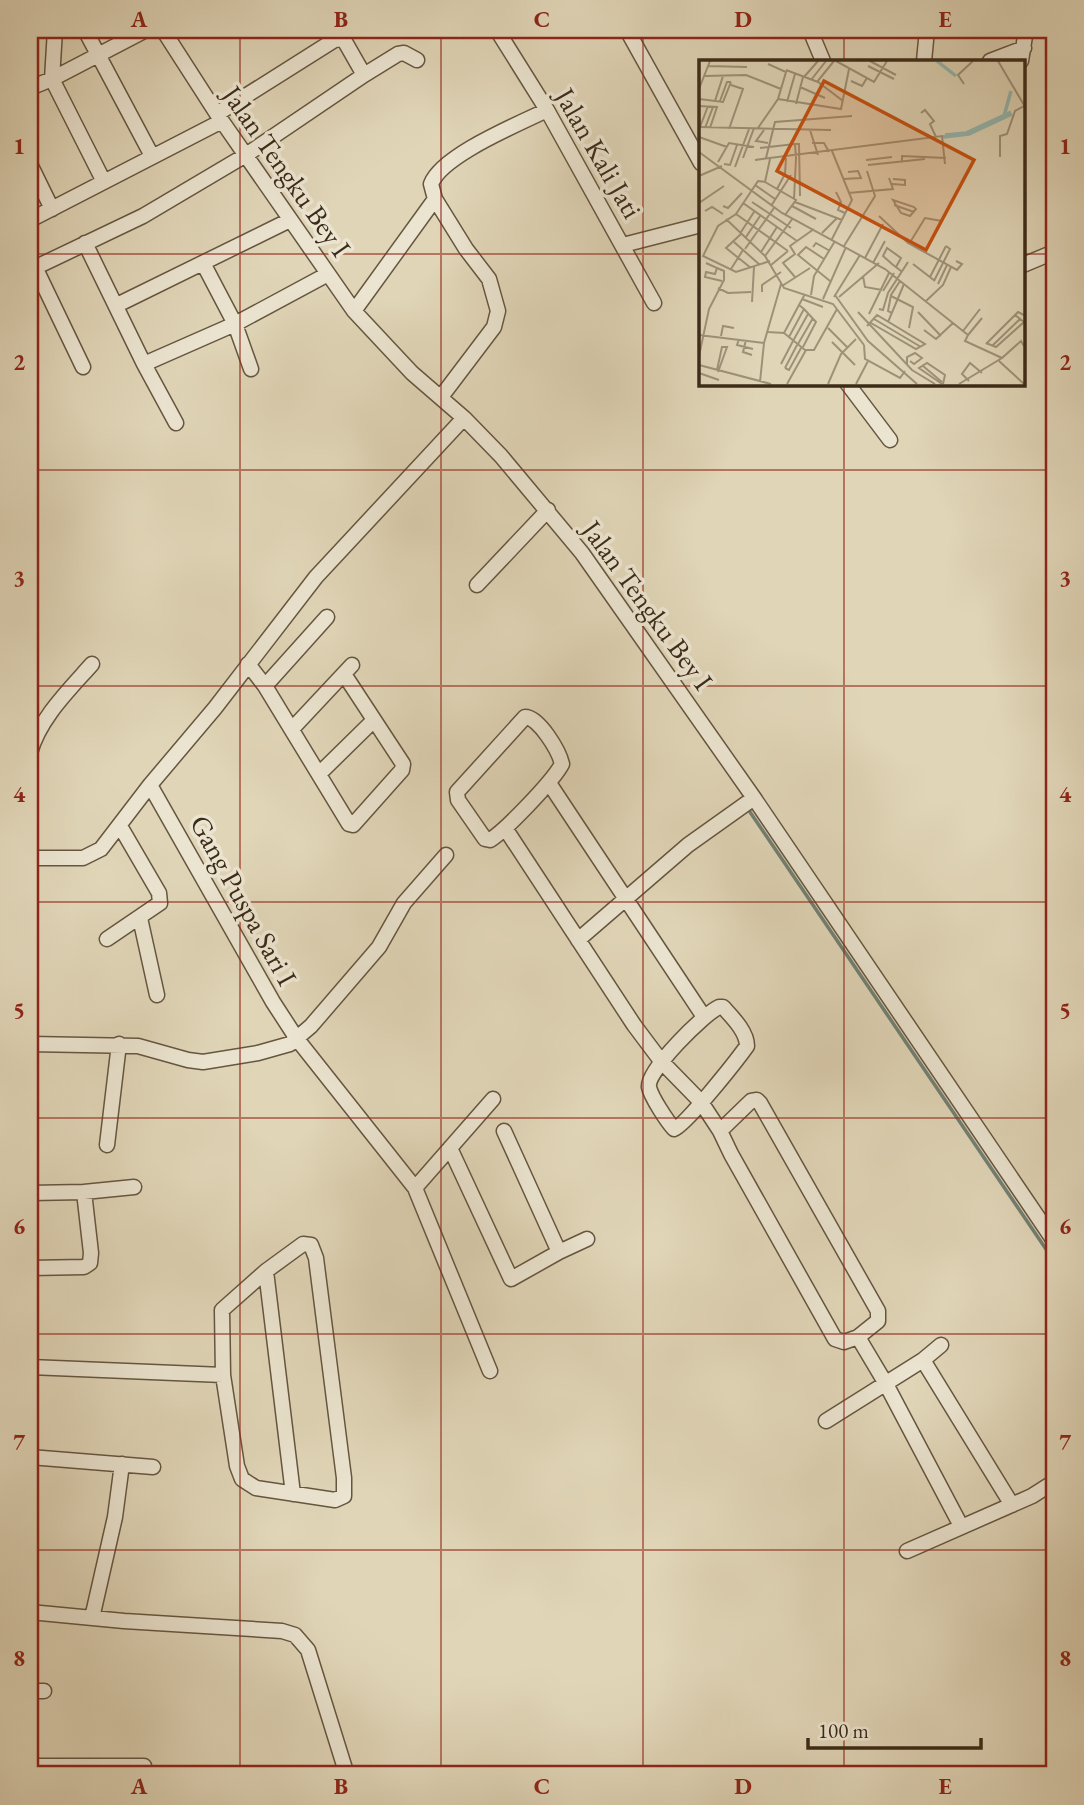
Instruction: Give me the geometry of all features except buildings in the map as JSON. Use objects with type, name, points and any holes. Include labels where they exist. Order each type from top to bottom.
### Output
[{"type":"street","points":[[55,30],[52,79],[103,180]]},
{"type":"street","points":[[85,30],[152,156]]},
{"type":"street","points":[[30,88],[146,30]]},
{"type":"street","name":"Jalan Tengku Bey I","points":[[163,30],[220,118],[354,311],[412,373],[464,418],[501,456],[548,510],[608,588],[754,798],[1054,1241]]},
{"type":"street","name":"Jalan Kali Jati","points":[[497,30],[547,110],[654,303]]},
{"type":"street","points":[[627,30],[699,159]]},
{"type":"street","points":[[810,30],[823,60]]},
{"type":"street","points":[[924,60],[927,30]]},
{"type":"street","points":[[995,60],[1022,55],[1026,30]]},
{"type":"street","points":[[30,220],[220,118],[339,34],[364,75]]},
{"type":"street","points":[[83,367],[32,268],[143,216],[246,155],[398,54],[404,53],[417,60]]},
{"type":"street","points":[[440,397],[495,327],[498,311],[489,279],[466,249],[431,191],[432,179],[448,164],[490,138],[547,110]]},
{"type":"street","points":[[30,164],[52,209]]},
{"type":"street","points":[[354,311],[435,199]]},
{"type":"street","points":[[117,305],[290,220]]},
{"type":"street","points":[[623,245],[699,226]]},
{"type":"street","points":[[85,243],[176,423]]},
{"type":"street","points":[[1024,265],[1054,252]]},
{"type":"street","points":[[203,263],[234,324],[251,369]]},
{"type":"street","points":[[144,364],[234,324],[328,274]]},
{"type":"street","points":[[849,385],[890,440]]},
{"type":"street","points":[[30,858],[89,856],[101,849],[316,577],[464,418]]},
{"type":"street","points":[[477,585],[548,510]]},
{"type":"street","points":[[265,685],[327,617]]},
{"type":"street","points":[[30,753],[32,744],[58,703],[92,664]]},
{"type":"street","points":[[248,664],[265,685],[349,824],[356,822],[402,770],[403,764],[374,720],[348,670],[292,729]]},
{"type":"street","points":[[525,717],[530,717],[535,720],[562,764],[549,783],[505,828],[490,840],[485,839],[456,797],[460,788],[525,717]]},
{"type":"street","points":[[319,774],[374,720]]},
{"type":"street","points":[[549,783],[704,1017]]},
{"type":"street","name":"Gang Puspa Sari I","points":[[150,785],[273,1002],[297,1039],[415,1188],[491,1371]]},
{"type":"street","points":[[578,940],[688,845],[754,798]]},
{"type":"street","points":[[107,939],[158,906],[161,898],[120,825]]},
{"type":"street","points":[[505,828],[661,1061],[701,1102],[720,1131],[835,1339],[845,1342],[874,1326],[880,1316],[878,1311],[760,1103],[757,1100],[751,1101],[720,1131]]},
{"type":"street","points":[[30,1044],[119,1044],[203,1062],[279,1048],[297,1039],[311,1026],[379,947],[404,903],[446,855]]},
{"type":"street","points":[[140,918],[157,995]]},
{"type":"street","points":[[723,1007],[748,1042],[742,1053],[679,1128],[674,1129],[649,1088],[650,1079],[661,1061],[704,1017],[715,1008],[723,1007]]},
{"type":"street","points":[[107,1144],[119,1044]]},
{"type":"street","points":[[415,1188],[493,1099]]},
{"type":"street","points":[[504,1131],[559,1252]]},
{"type":"street","points":[[450,1148],[511,1279],[587,1239]]},
{"type":"street","points":[[30,1193],[134,1187]]},
{"type":"street","points":[[30,1268],[84,1267],[90,1264],[83,1192]]},
{"type":"street","points":[[303,1244],[311,1245],[314,1249],[344,1493],[341,1499],[256,1488],[242,1479],[237,1466],[223,1375],[222,1310],[266,1271],[303,1244]]},
{"type":"street","points":[[266,1271],[293,1494]]},
{"type":"street","points":[[858,1337],[961,1526]]},
{"type":"street","points":[[826,1422],[923,1360],[941,1345]]},
{"type":"street","points":[[923,1360],[1012,1505]]},
{"type":"street","points":[[30,1367],[223,1375]]},
{"type":"street","points":[[30,1457],[153,1466]]},
{"type":"street","points":[[92,1618],[115,1517],[122,1464]]},
{"type":"street","points":[[907,1551],[1032,1496],[1054,1482]]},
{"type":"street","points":[[30,1612],[282,1631],[295,1635],[309,1650],[347,1775]]},
{"type":"street","points":[[30,1766],[144,1766]]},
{"type":"waterway","points":[[750,812],[1054,1261]]}]
